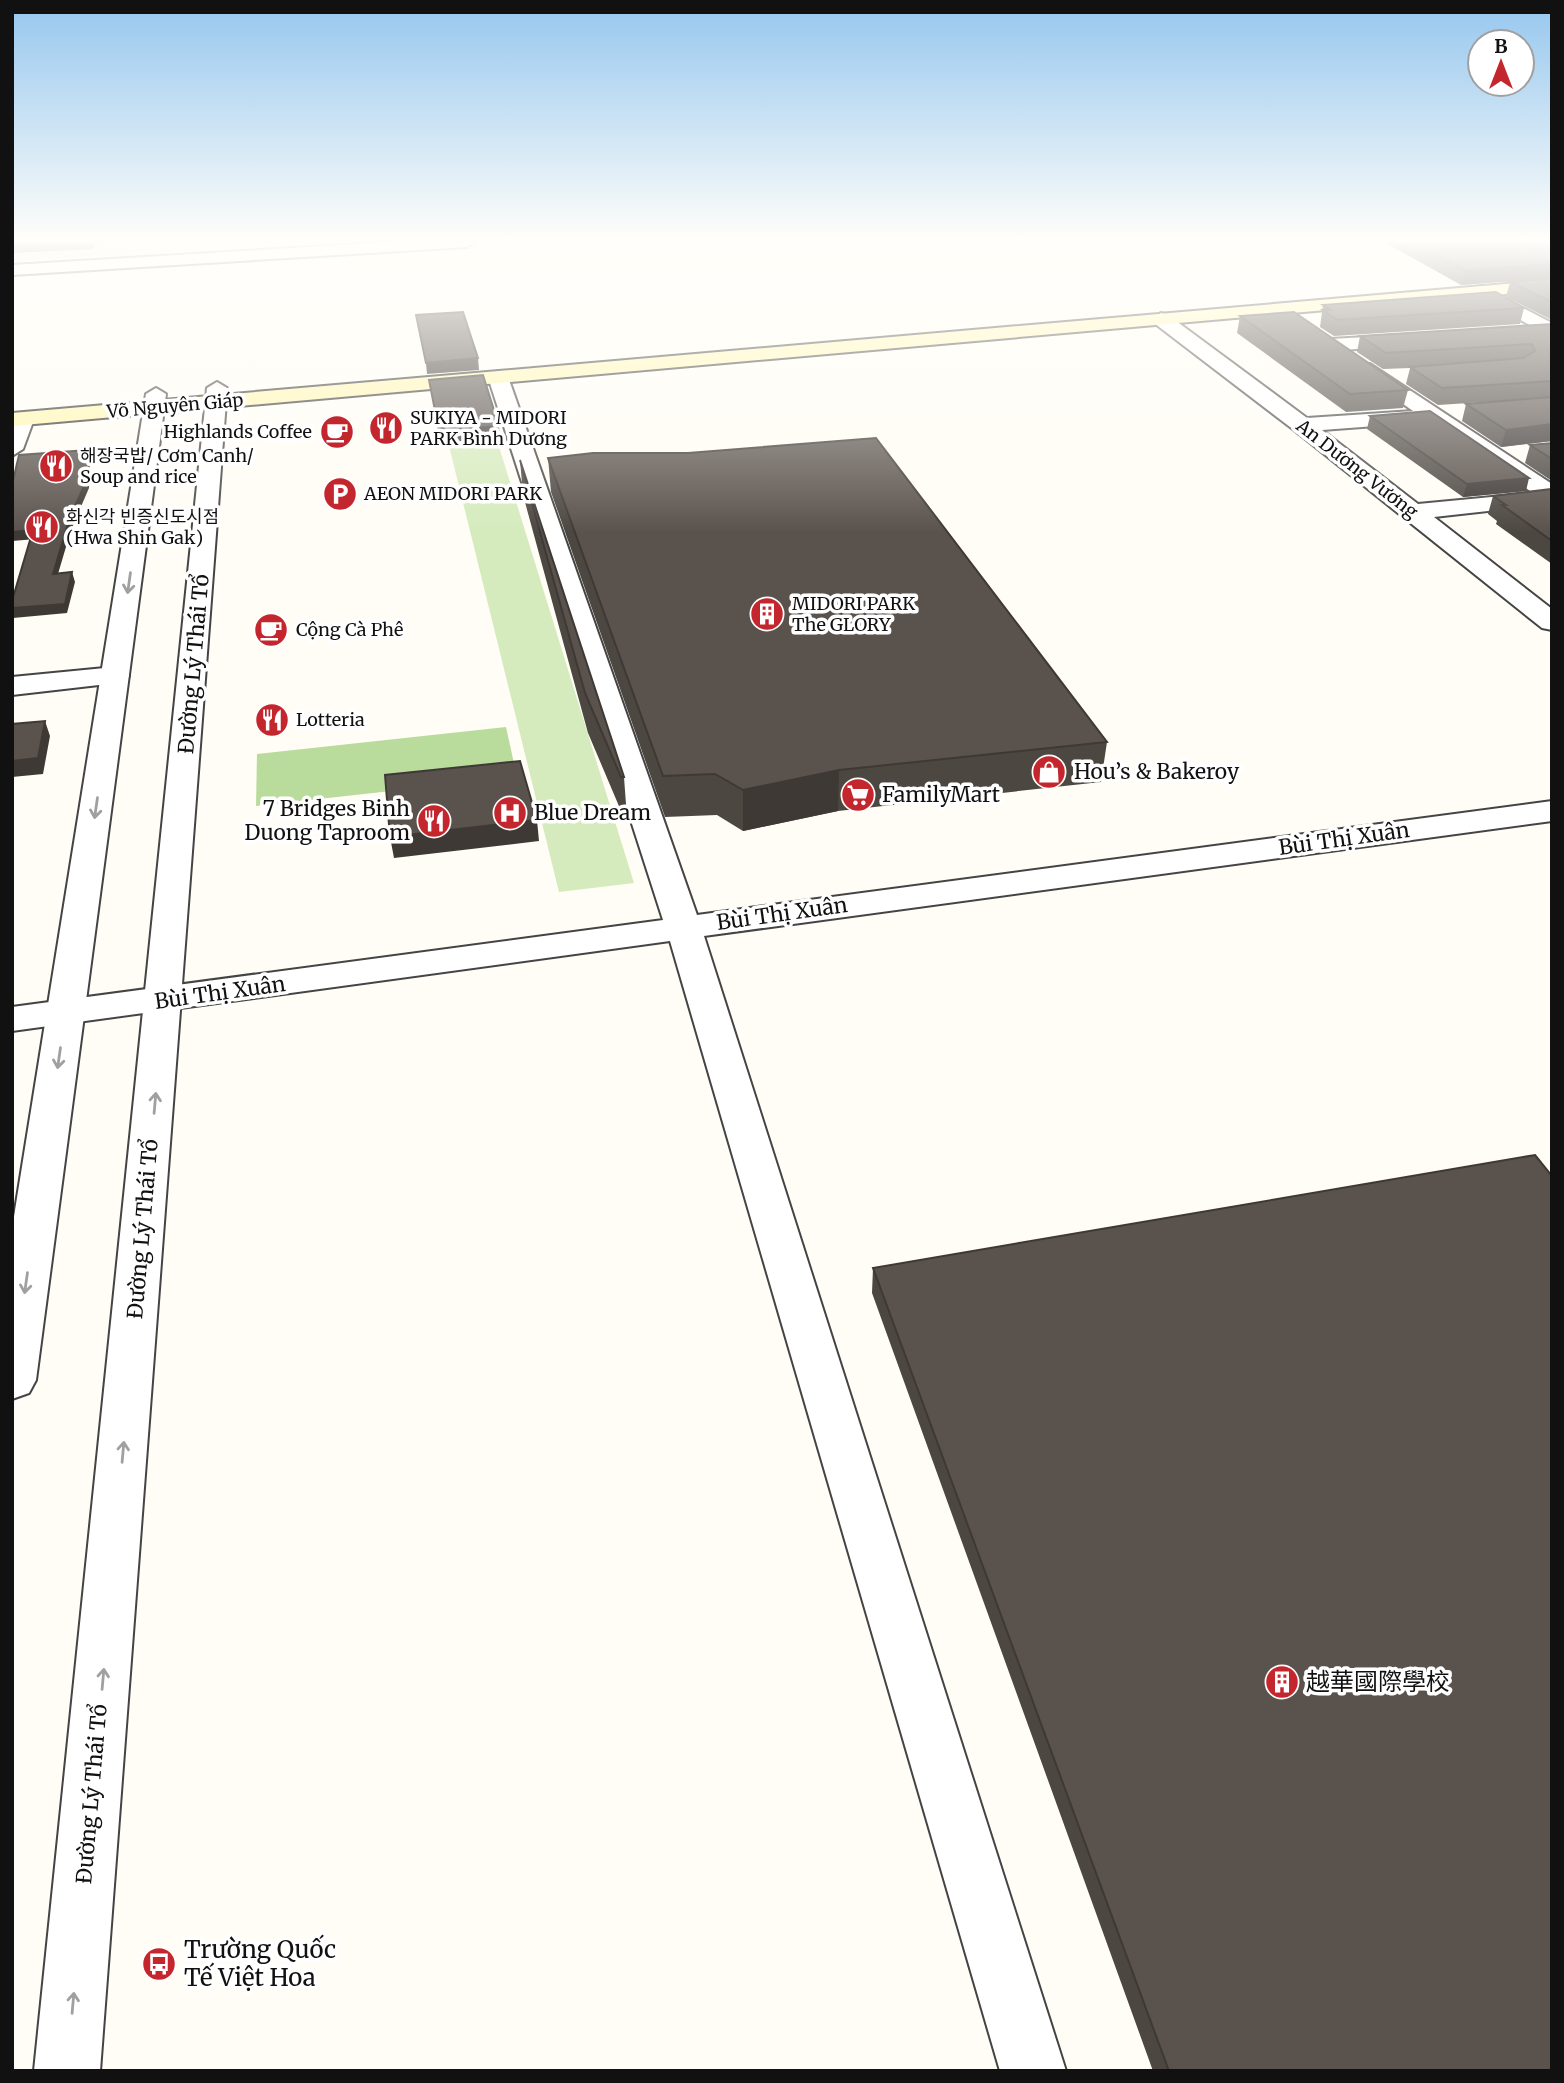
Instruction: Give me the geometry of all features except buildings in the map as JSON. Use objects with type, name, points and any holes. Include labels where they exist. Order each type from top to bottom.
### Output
[{"type":"main road","name":"Võ Nguyên Giáp","points":[[16,415],[828,339]]},
{"type":"main road","name":"Võ Nguyên Giáp","points":[[217,395],[498,377],[930,339]]},
{"type":"street","name":"An Dương Vương","points":[[1188,339],[1302,425],[1552,622]]},
{"type":"street","points":[[1321,339],[1439,416],[1552,496]]},
{"type":"street","points":[[1330,345],[1424,339]]},
{"type":"street","points":[[1378,378],[1416,374]]},
{"type":"street","points":[[498,377],[683,927],[1032,2071]]},
{"type":"street","name":"Đường Lý Thái Tổ","points":[[67,2071],[217,395]]},
{"type":"street","points":[[12,1380],[155,401]]},
{"type":"street","points":[[1302,425],[1464,414]]},
{"type":"street","points":[[12,449],[16,415]]},
{"type":"street","points":[[1496,457],[1524,454]]},
{"type":"street","points":[[1412,512],[1552,496]]},
{"type":"street","points":[[12,686],[115,676]]},
{"type":"street","name":"Bùi Thị Xuân","points":[[12,1019],[164,1001],[683,927],[1552,811]]},
{"type":"green space","points":[[480,385],[634,883],[559,892],[435,389]]},
{"type":"green space","points":[[506,727],[517,777],[256,806],[257,754]]},
{"type":"place","name":"SUKIYA - MIDORI PARK Bình Dương","points":[[386,428]]},
{"type":"place","name":"Highlands Coffee","points":[[337,432]]},
{"type":"place","name":"해장국밥/ Cơm Canh/ Soup and rice","points":[[56,466]]},
{"type":"place","name":"AEON MIDORI PARK","points":[[340,494]]},
{"type":"place","name":"화신각 빈증신도시점 (Hwa Shin Gak)","points":[[42,527]]},
{"type":"place","name":"MIDORI PARK The GLORY","points":[[767,614]]},
{"type":"place","name":"Cộng Cà Phê","points":[[271,630]]},
{"type":"place","name":"Lotteria","points":[[272,720]]},
{"type":"place","name":"Hou’s & Bakeroy","points":[[1049,772]]},
{"type":"place","name":"FamilyMart","points":[[858,795]]},
{"type":"place","name":"Blue Dream","points":[[510,813]]},
{"type":"place","name":"7 Bridges Binh Duong Taproom","points":[[434,821]]},
{"type":"place","name":"越華國際學校","points":[[1282,1682]]},
{"type":"place","name":"Trường Quốc Tế Việt Hoa","points":[[159,1964]]}]
